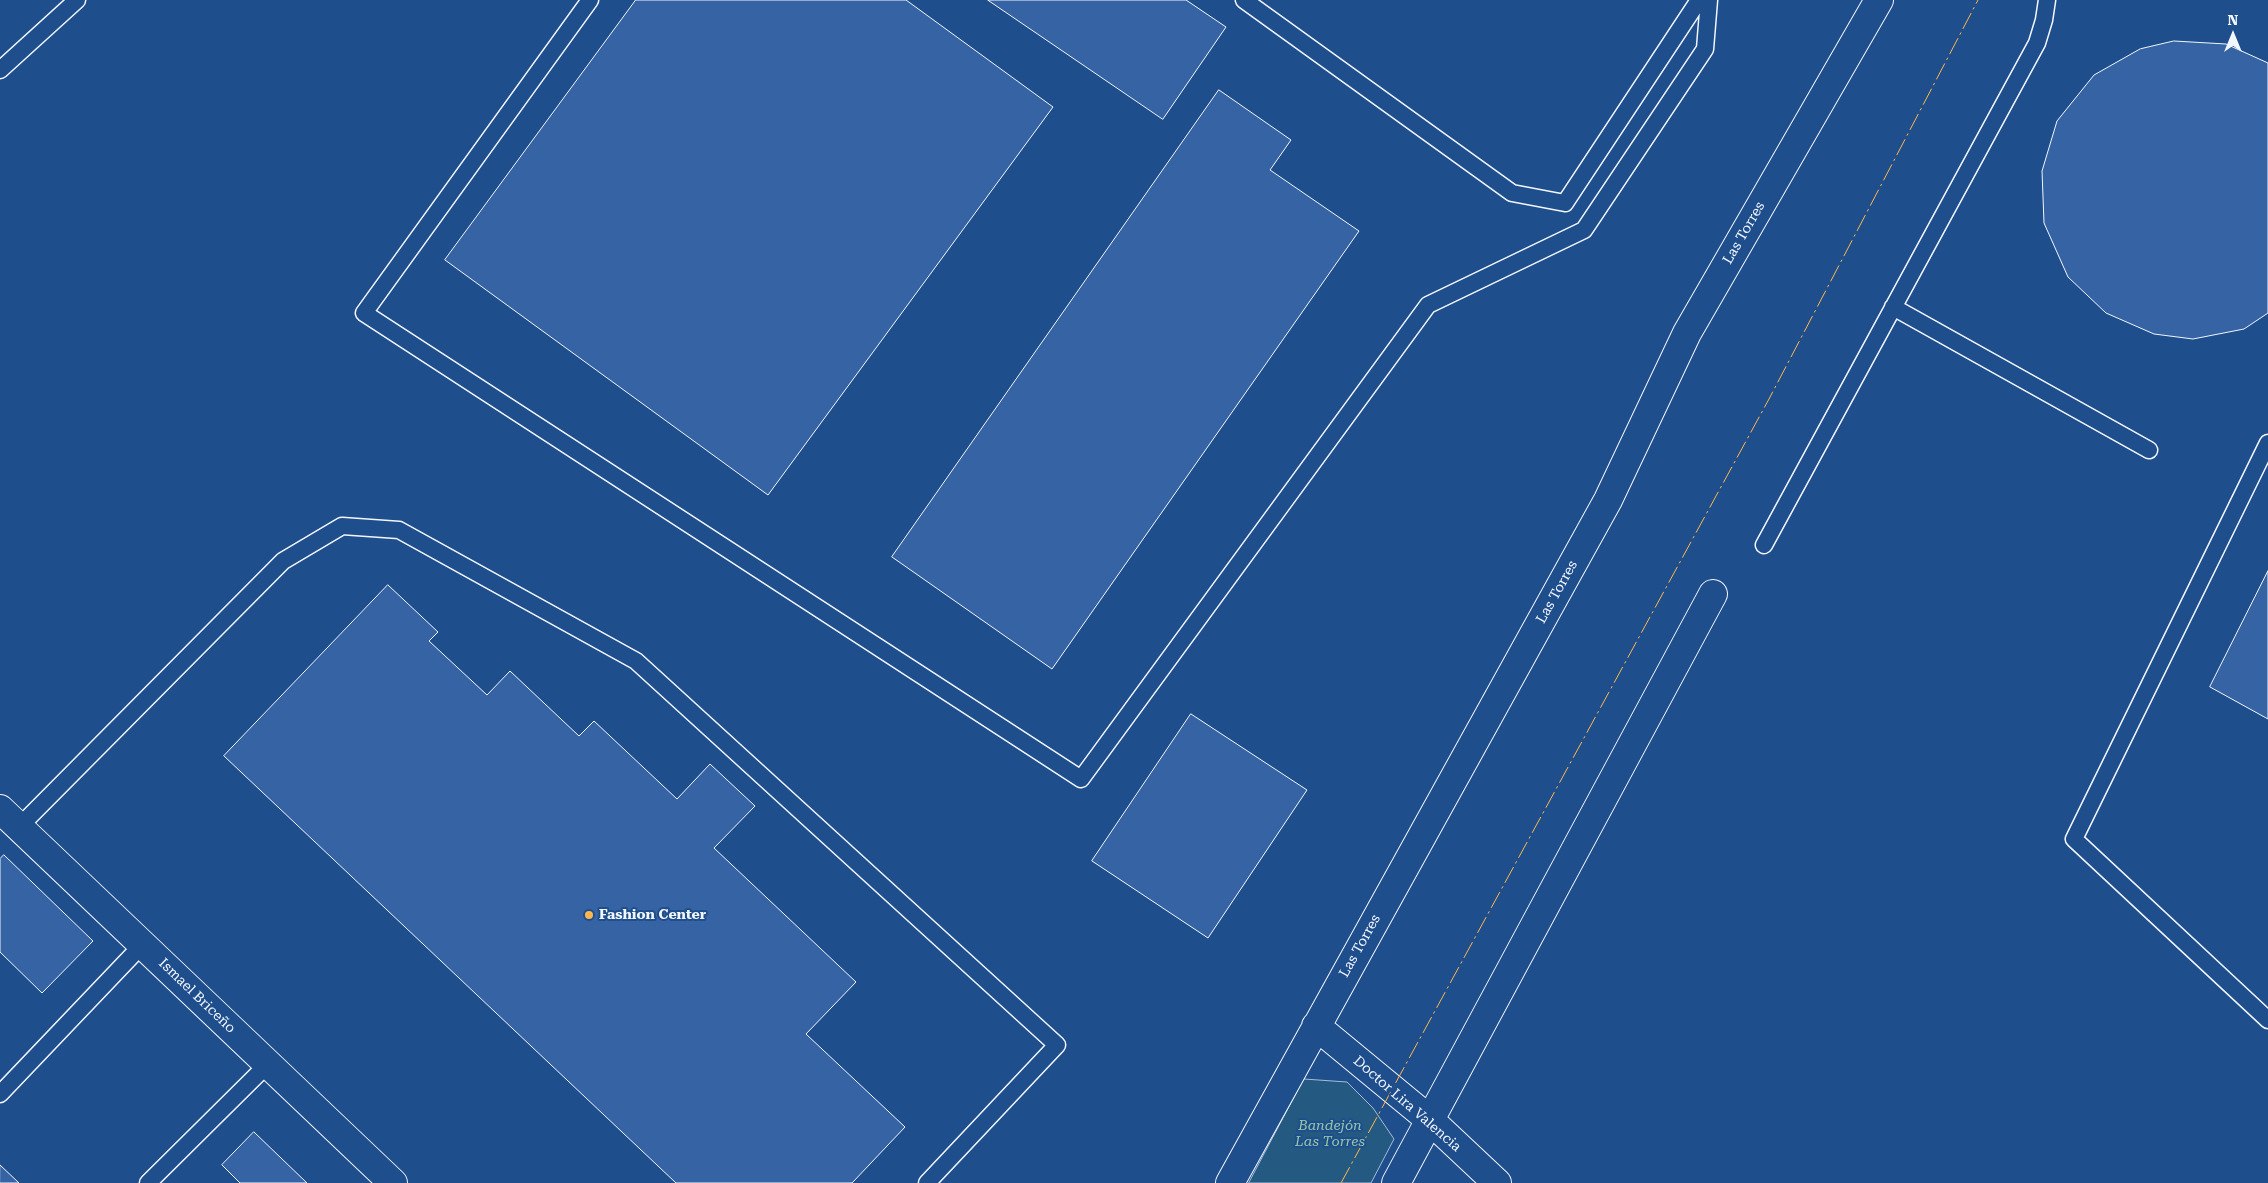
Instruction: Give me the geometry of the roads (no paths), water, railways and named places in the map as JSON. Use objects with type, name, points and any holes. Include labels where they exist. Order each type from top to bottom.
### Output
[{"type":"street","name":"Las Torres","points":[[1230,1183],[1608,500],[1687,333],[1879,0]]},
{"type":"street","points":[[1396,1183],[1713,594]]},
{"type":"street","name":"Ismael Briceño","points":[[10,818],[393,1183]]},
{"type":"street","name":"Doctor Lira Valencia","points":[[1316,1026],[1430,1120],[1497,1183]]},
{"type":"lane","points":[[0,70],[77,0]]},
{"type":"lane","points":[[590,0],[364,313],[1082,779],[1428,305],[1584,230],[1704,49],[1709,0]]},
{"type":"lane","points":[[1244,0],[1512,193],[1565,203],[1699,0]]},
{"type":"lane","points":[[1764,545],[2037,43],[2044,20],[2047,0]]},
{"type":"lane","points":[[1894,307],[2149,450]]},
{"type":"lane","points":[[2268,443],[2074,839],[2268,1020]]},
{"type":"lane","points":[[10,818],[283,561],[342,526],[398,530],[636,661],[1057,1045],[927,1183]]},
{"type":"lane","points":[[0,1094],[143,944]]},
{"type":"lane","points":[[148,1183],[268,1064]]},
{"type":"place","name":"Fashion Center","points":[[589,915]]},
{"type":"park label","name":"Bandejón Las Torres","points":[[1330,1134]]}]
